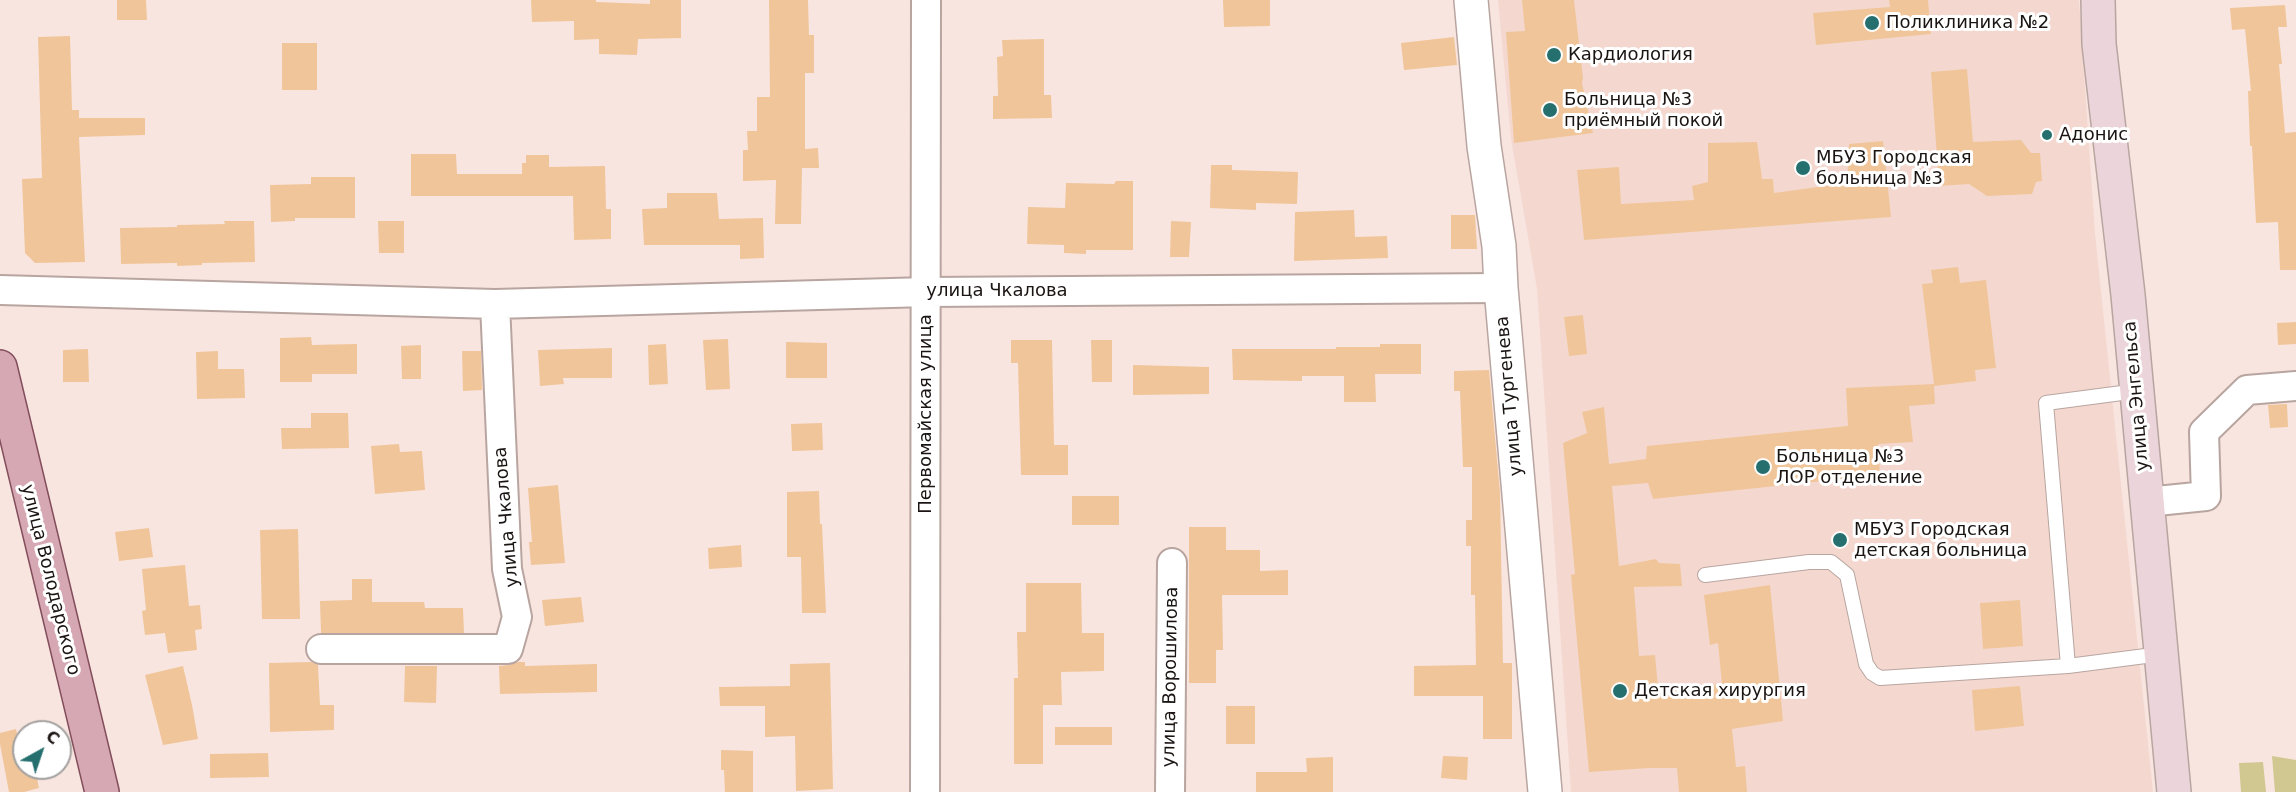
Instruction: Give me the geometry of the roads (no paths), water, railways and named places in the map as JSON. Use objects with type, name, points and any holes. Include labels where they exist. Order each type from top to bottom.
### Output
[{"type":"main road","name":"улица Энгельса","points":[[2098,0],[2099,44],[2128,295],[2174,792]]},
{"type":"main road","name":"улица Володарского","points":[[0,367],[102,792]]},
{"type":"street","name":"Первомайская улица","points":[[925,792],[926,0]]},
{"type":"street","name":"улица Тургенева","points":[[1471,0],[1484,146],[1499,246],[1545,792]]},
{"type":"street","name":"улица Чкалова","points":[[0,290],[495,304],[927,292],[1501,288]]},
{"type":"street","name":"улица Чкалова","points":[[321,649],[508,649],[518,617],[507,569],[495,304]]},
{"type":"street","points":[[2147,502],[2206,496],[2204,432],[2247,390],[2296,386]]},
{"type":"street","name":"улица Ворошилова","points":[[1170,792],[1172,562]]},
{"type":"lane","points":[[2068,666],[2046,403],[2137,391]]},
{"type":"lane","points":[[1705,575],[1809,561],[1831,562],[1847,575],[1866,664],[1872,673],[1880,678],[2068,666],[2161,654]]},
{"type":"place","name":"Поликлиника №2","points":[[1872,23]]},
{"type":"place","name":"Кардиология","points":[[1554,55]]},
{"type":"place","name":"Больница №3 приёмный покой","points":[[1550,110]]},
{"type":"place","name":"Адонис","points":[[2047,135]]},
{"type":"place","name":"МБУЗ Городская больница №3","points":[[1803,168]]},
{"type":"place","name":"Больница №3 ЛОР отделение","points":[[1763,467]]},
{"type":"place","name":"МБУЗ Городская детская больница","points":[[1840,540]]},
{"type":"place","name":"Детская хирургия","points":[[1620,691]]}]
